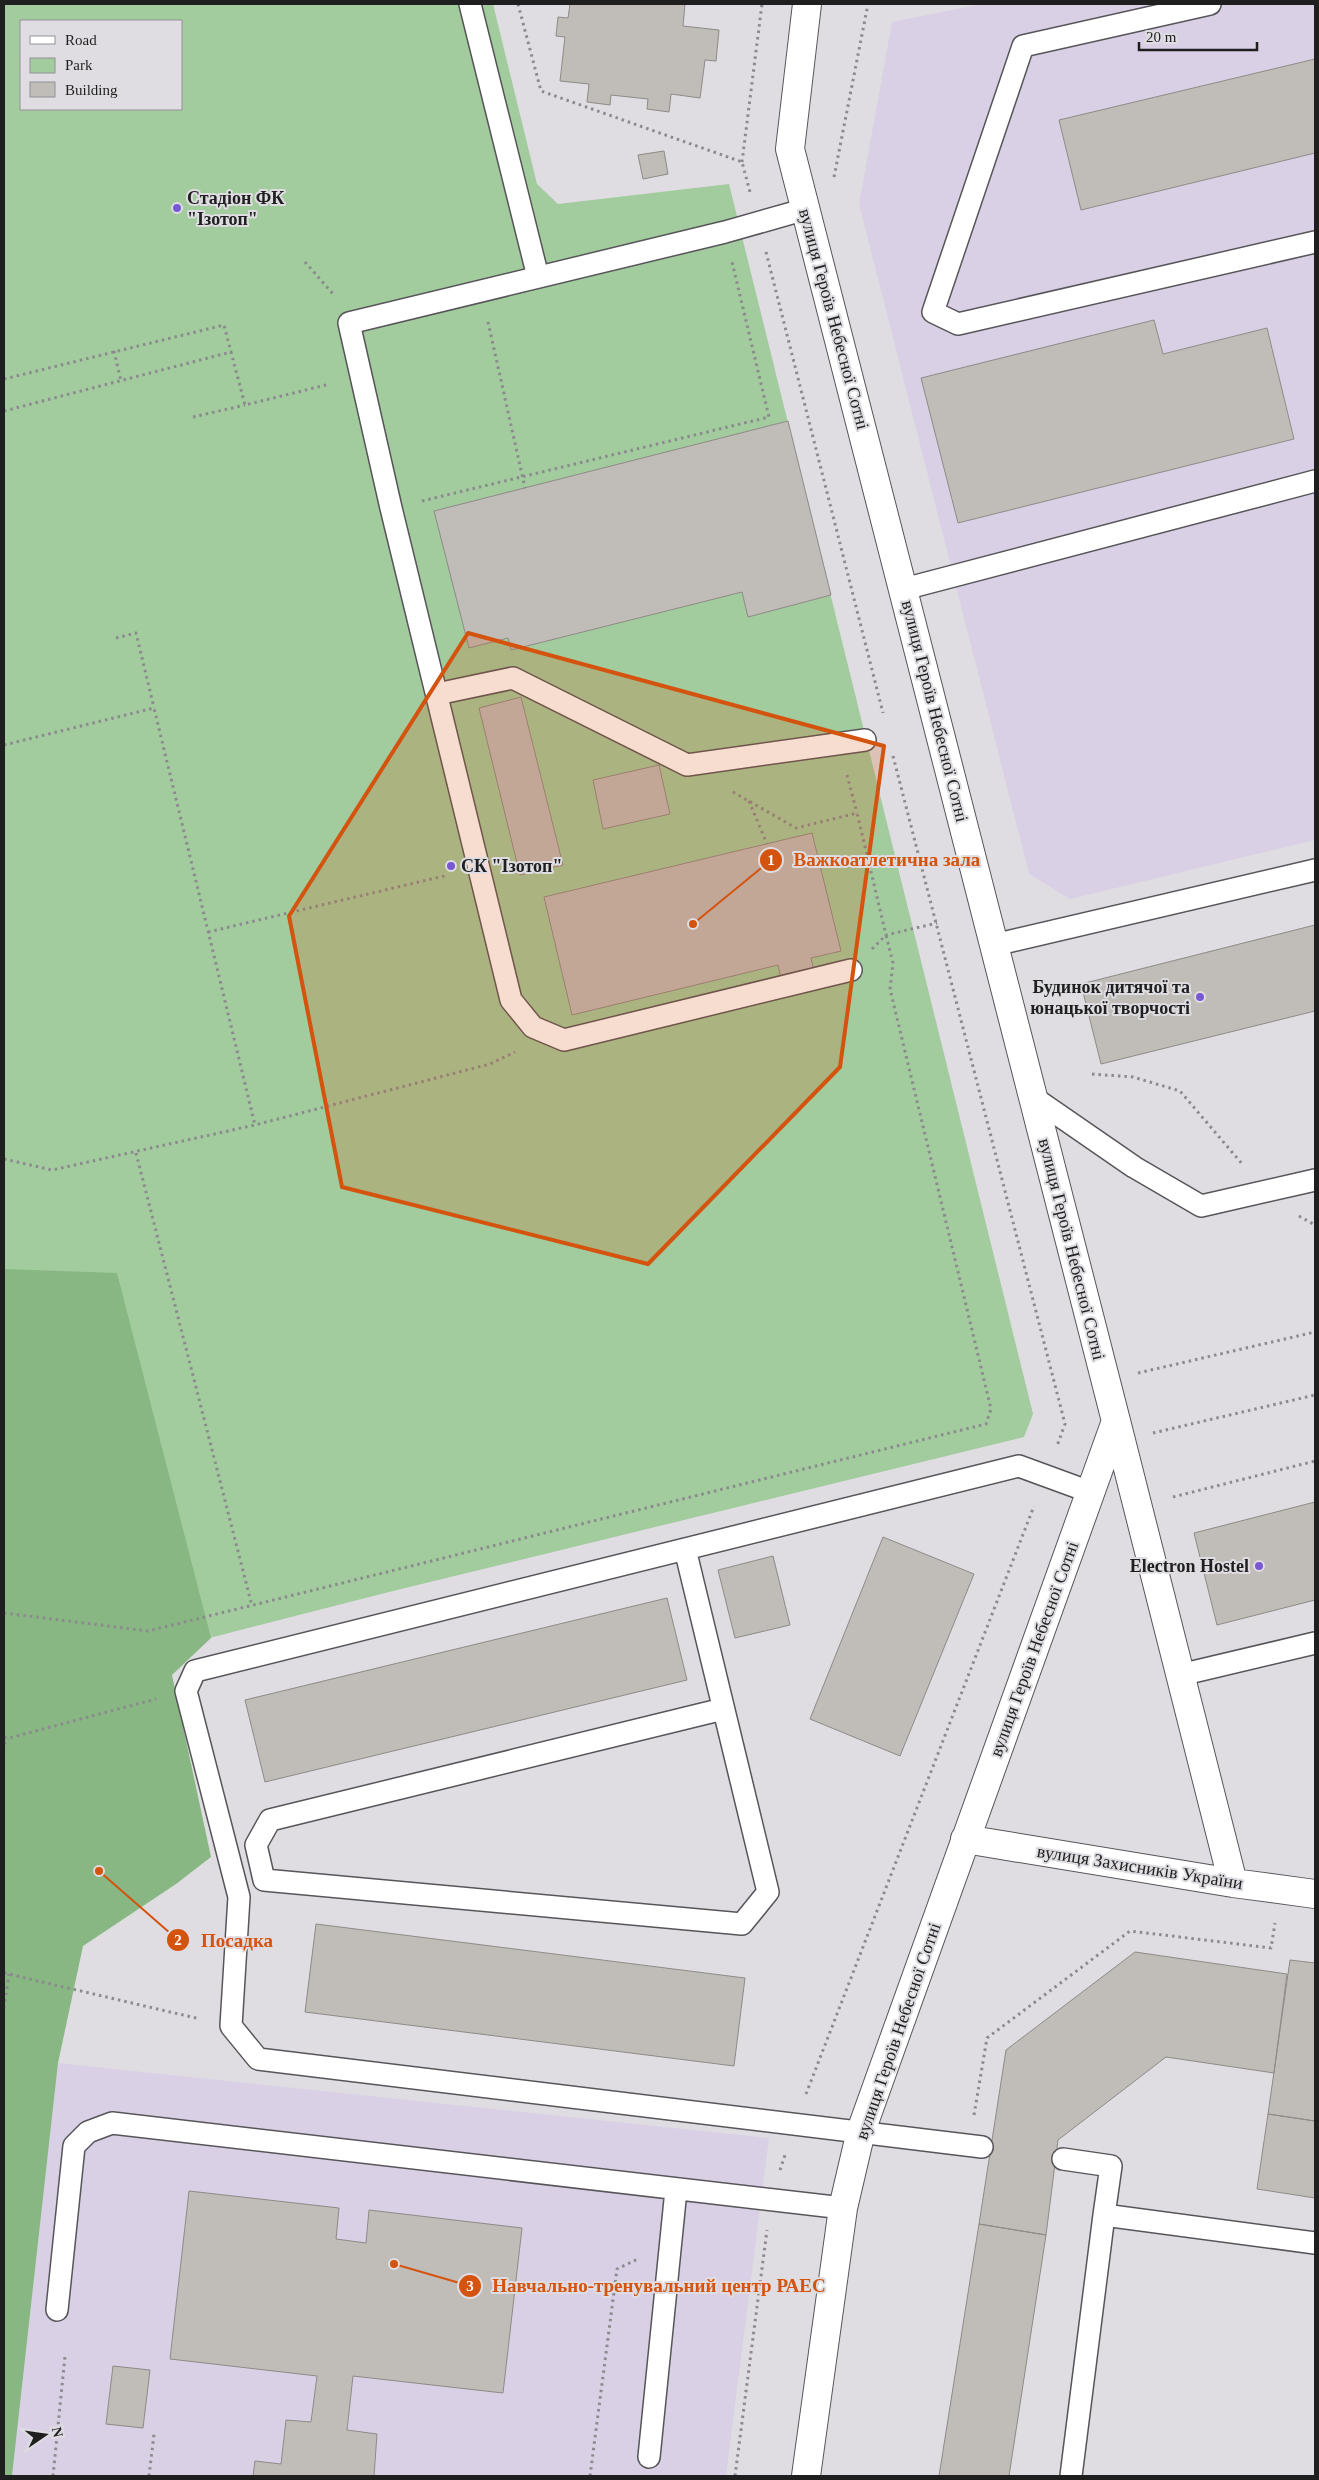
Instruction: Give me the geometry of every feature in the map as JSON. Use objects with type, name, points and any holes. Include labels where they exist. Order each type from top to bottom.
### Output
[{"type":"street","name":"вулиця Героїв Небесної Сотні","points":[[806,2476],[843,2208],[861,2131],[1090,1492],[1118,1431],[790,149],[807,4]]},
{"type":"street","points":[[1118,1431],[1233,1883]]},
{"type":"street","name":"вулиця Захисників України","points":[[965,1839],[1233,1883],[1315,1894]]},
{"type":"lane","points":[[470,4],[538,278]]},
{"type":"lane","points":[[1210,4],[1023,46],[933,312],[958,324],[1315,242]]},
{"type":"lane","points":[[806,209],[725,232],[349,323],[391,508],[512,1000],[533,1027],[564,1040],[851,970]]},
{"type":"lane","points":[[904,589],[1315,481]]},
{"type":"lane","points":[[437,694],[513,678],[687,765],[865,740]]},
{"type":"lane","points":[[994,945],[1315,870]]},
{"type":"lane","points":[[1034,1098],[1134,1168],[1202,1206],[1315,1180]]},
{"type":"lane","points":[[982,2147],[258,2059],[230,2026],[238,1897],[186,1691],[194,1672],[1019,1466],[1090,1492]]},
{"type":"lane","points":[[685,1549],[768,1892],[742,1924],[264,1880],[256,1845],[270,1820],[723,1709]]},
{"type":"lane","points":[[1180,1674],[1315,1643]]},
{"type":"lane","points":[[57,2310],[74,2146],[88,2132],[112,2123],[843,2208]]},
{"type":"lane","points":[[1063,2160],[1111,2166],[1071,2476]]},
{"type":"lane","points":[[649,2458],[676,2190]]},
{"type":"lane","points":[[1104,2215],[1315,2243]]},
{"type":"path","points":[[518,4],[541,91],[742,162]]},
{"type":"path","points":[[762,4],[742,162],[883,717]]},
{"type":"path","points":[[832,185],[868,4]]},
{"type":"path","points":[[391,508],[769,417],[725,232]]},
{"type":"path","points":[[305,262],[344,307],[349,323]]},
{"type":"path","points":[[482,292],[525,488]]},
{"type":"path","points":[[4,379],[224,325],[245,405]]},
{"type":"path","points":[[114,351],[121,380]]},
{"type":"path","points":[[4,411],[231,352]]},
{"type":"path","points":[[193,416],[361,377]]},
{"type":"path","points":[[116,638],[136,633],[255,1125]]},
{"type":"path","points":[[4,745],[154,708]]},
{"type":"path","points":[[4,1613],[148,1631],[986,1424],[991,1409],[890,990],[893,963],[840,744]]},
{"type":"path","points":[[893,755],[1065,1424],[1054,1452]]},
{"type":"path","points":[[687,765],[796,828],[857,813]]},
{"type":"path","points":[[748,801],[767,844]]},
{"type":"path","points":[[208,932],[478,867]]},
{"type":"path","points":[[886,936],[937,923]]},
{"type":"path","points":[[4,1159],[52,1170],[136,1153],[255,1125],[490,1064],[510,1054],[564,1040]]},
{"type":"path","points":[[1092,1074],[1133,1077],[1180,1091],[1265,1191],[1290,1211],[1315,1226]]},
{"type":"path","points":[[136,1153],[252,1606]]},
{"type":"path","points":[[1106,1381],[1315,1332]]},
{"type":"path","points":[[1118,1431],[1315,1395]]},
{"type":"path","points":[[1173,1497],[1315,1462]]},
{"type":"path","points":[[735,2476],[771,2200],[795,2123],[1036,1499]]},
{"type":"path","points":[[4,1738],[186,1691]]},
{"type":"path","points":[[4,1744],[9,1738]]},
{"type":"path","points":[[973,2121],[987,2038],[1130,1931],[1271,1948],[1277,1914]]},
{"type":"path","points":[[4,1973],[230,2026]]},
{"type":"path","points":[[4,2008],[9,1974]]},
{"type":"path","points":[[590,2476],[616,2268],[671,2244]]},
{"type":"path","points":[[53,2476],[65,2356]]},
{"type":"path","points":[[149,2476],[154,2434]]},
{"type":"highlighted area","points":[[468,633],[884,746],[840,1067],[648,1264],[342,1187],[289,916]]},
{"type":"shaded area","points":[[982,4],[1315,4],[1315,840],[1070,899],[1029,874],[859,204],[892,22]]},
{"type":"shaded area","points":[[58,2063],[769,2138],[726,2476],[12,2476]]},
{"type":"green space","name":"СК \"Ізотоп\"","points":[[4,4],[493,4],[537,184],[558,204],[729,184],[1033,1414],[1024,1437],[393,1591],[151,1653],[4,1685]]},
{"type":"green space","points":[[4,1269],[117,1273],[211,1638],[172,1675],[211,1857],[176,1884],[83,1946],[58,2063],[12,2476],[4,2476]]},
{"type":"building","points":[[570,4],[685,4],[683,26],[719,30],[716,61],[705,60],[700,98],[671,94],[669,112],[647,109],[648,99],[611,95],[610,105],[587,102],[589,84],[560,81],[565,37],[556,36],[558,17],[568,18]]},
{"type":"building","points":[[1315,59],[1315,153],[1081,210],[1059,120]]},
{"type":"building","points":[[664,151],[668,174],[643,179],[638,155]]},
{"type":"building","points":[[1154,320],[1163,354],[1267,328],[1294,439],[958,523],[921,378]]},
{"type":"building","points":[[788,421],[831,595],[748,617],[742,592],[511,650],[508,638],[469,648],[434,511]]},
{"type":"building","points":[[521,697],[563,865],[520,875],[479,708]]},
{"type":"building","points":[[659,765],[670,814],[603,829],[593,780]]},
{"type":"building","points":[[812,833],[841,951],[811,958],[815,975],[782,983],[778,965],[572,1015],[544,897]]},
{"type":"building","name":"Будинок дитячої та юнацької творчості","points":[[1315,925],[1315,1011],[1101,1064],[1081,984]]},
{"type":"building","name":"Electron Hostel","points":[[1315,1502],[1315,1600],[1217,1625],[1194,1533]]},
{"type":"building","points":[[883,1537],[974,1574],[900,1756],[810,1719]]},
{"type":"building","points":[[773,1556],[790,1625],[735,1638],[718,1570]]},
{"type":"building","points":[[667,1598],[687,1680],[265,1782],[245,1700]]},
{"type":"building","points":[[316,1924],[745,1978],[734,2066],[305,2012]]},
{"type":"building","points":[[1135,1952],[1287,1974],[1274,2073],[1166,2057],[1058,2140],[1046,2235],[979,2224],[1006,2050]]},
{"type":"building","points":[[1290,1960],[1315,1963],[1315,2121],[1268,2114]]},
{"type":"building","points":[[1268,2114],[1315,2121],[1315,2198],[1257,2189]]},
{"type":"building","points":[[189,2191],[339,2208],[336,2239],[366,2243],[369,2210],[522,2228],[503,2393],[353,2376],[347,2430],[377,2434],[374,2476],[253,2476],[255,2461],[281,2464],[286,2420],[311,2422],[317,2376],[170,2359]]},
{"type":"building","points":[[979,2224],[1046,2235],[1009,2476],[939,2476]]},
{"type":"building","points":[[113,2366],[150,2370],[143,2428],[106,2424]]},
{"type":"place","name":"Стадіон ФК \"Ізотоп\"","points":[[177,208]]},
{"type":"place","name":"СК \"Ізотоп\"","points":[[451,866]]},
{"type":"place","name":"Важкоатлетична зала","points":[[693,924]]},
{"type":"place","name":"Будинок дитячої та юнацької творчості","points":[[1200,997]]},
{"type":"place","name":"Electron Hostel","points":[[1259,1566]]},
{"type":"place","name":"Посадка","points":[[99,1871]]},
{"type":"place","name":"Навчально-тренувальний центр РАЕС","points":[[394,2264]]}]
